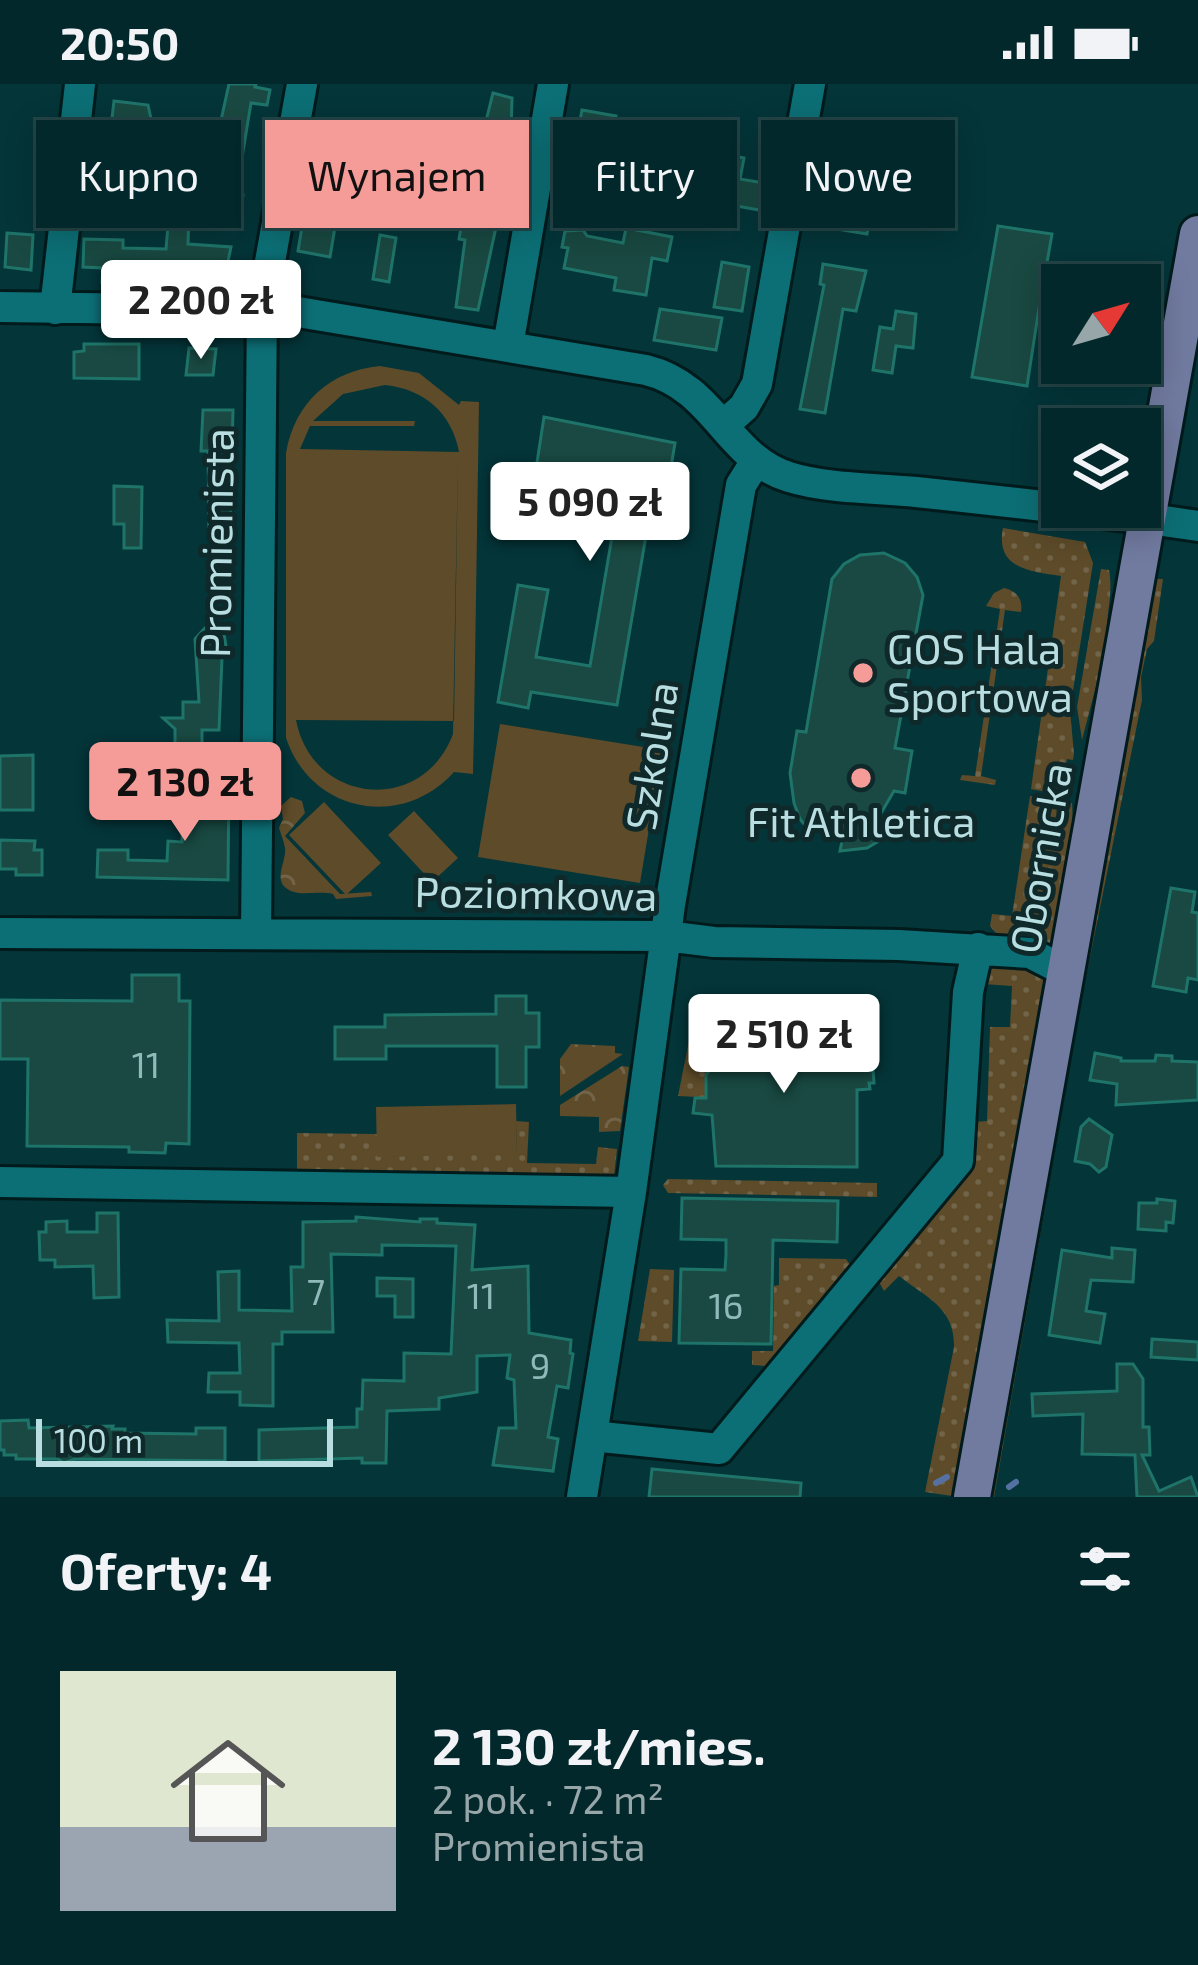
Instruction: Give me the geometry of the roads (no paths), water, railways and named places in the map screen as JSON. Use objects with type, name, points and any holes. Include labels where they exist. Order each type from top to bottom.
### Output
[{"type":"main road","name":"Obornicka","points":[[1161,440],[1198,234]]},
{"type":"main road","name":"Obornicka","points":[[972,1497],[1145,528]]},
{"type":"street","points":[[55,309],[80,84]]},
{"type":"street","name":"Promienista","points":[[256,934],[262,306],[302,84]]},
{"type":"street","points":[[508,346],[553,84]]},
{"type":"street","points":[[725,424],[744,407],[758,384],[810,84]]},
{"type":"street","points":[[0,307],[237,310],[262,306],[667,375],[698,396],[756,461],[793,478],[1041,506]]},
{"type":"street","name":"Szkolna","points":[[582,1497],[666,936],[741,485],[756,461]]},
{"type":"street","points":[[1161,520],[1198,526]]},
{"type":"street","name":"Poziomkowa","points":[[0,933],[666,936],[714,942],[1030,952],[1066,972]]},
{"type":"street","points":[[592,1436],[719,1449],[958,1161],[968,992],[978,948]]},
{"type":"street","points":[[0,1183],[631,1192]]},
{"type":"waterway","points":[[936,1483],[947,1477]]},
{"type":"waterway","points":[[1009,1487],[1016,1482]]},
{"type":"place","name":"GOS Hala Sportowa","points":[[863,673]]},
{"type":"place","name":"Fit Athletica","points":[[861,778]]}]
